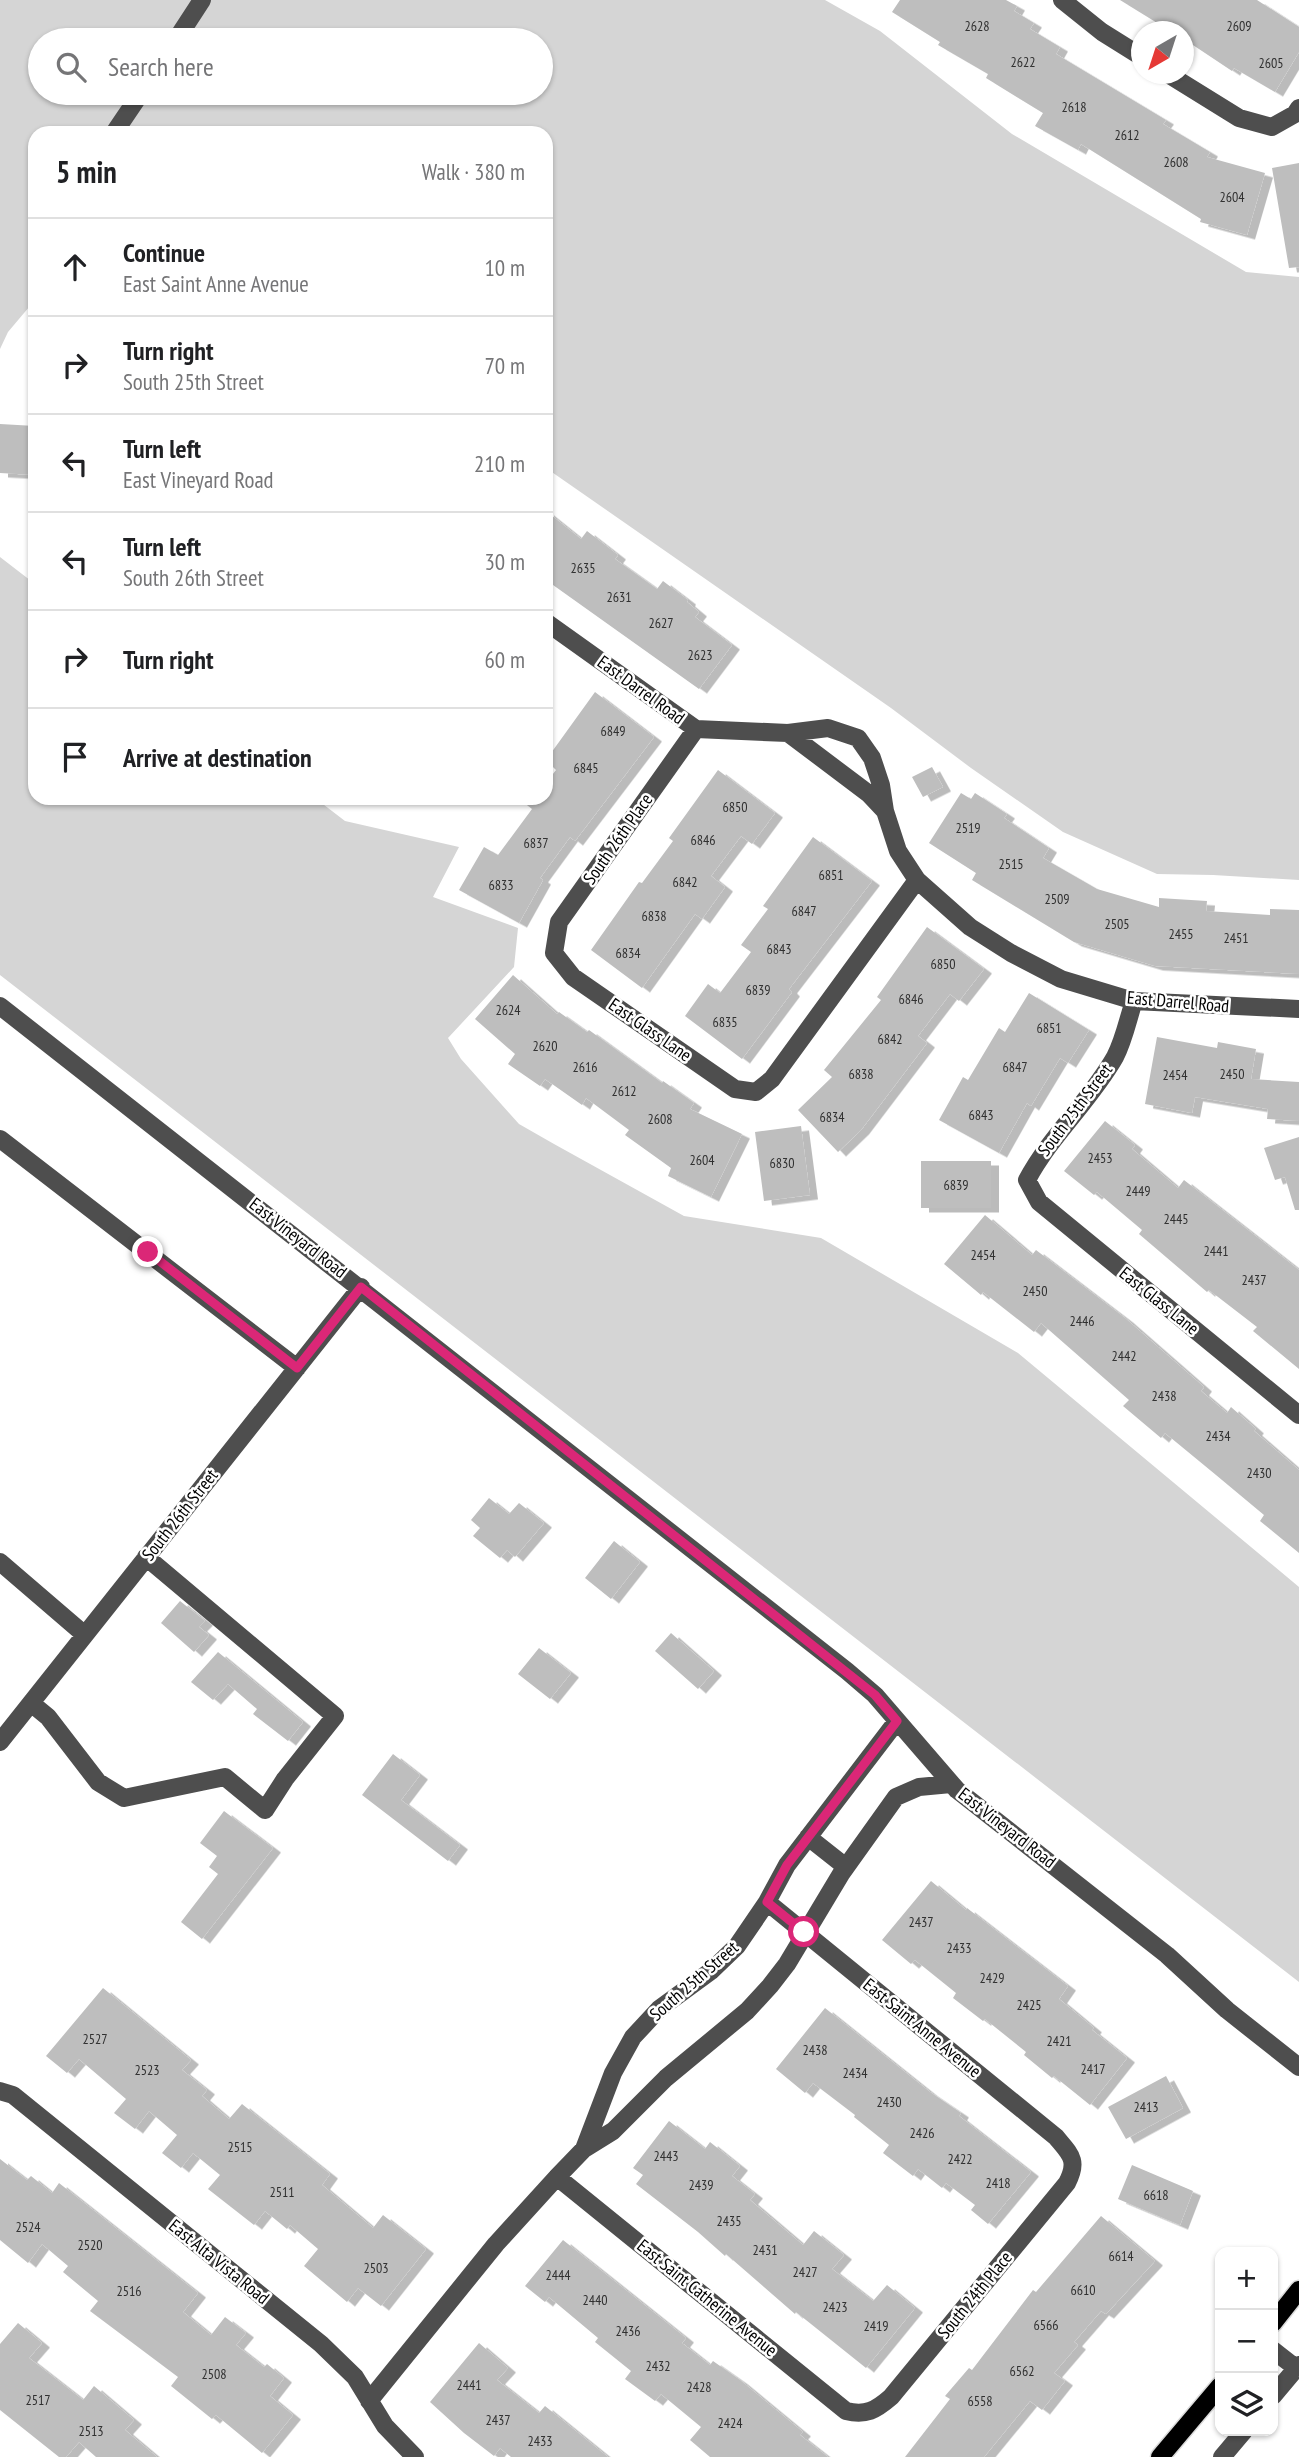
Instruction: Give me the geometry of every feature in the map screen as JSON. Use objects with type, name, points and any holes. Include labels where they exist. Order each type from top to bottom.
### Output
[{"type":"main road","points":[[1278,2317],[1299,2290]]},
{"type":"main road","points":[[1160,2457],[1215,2392]]},
{"type":"street","points":[[184,28],[202,0]]},
{"type":"street","points":[[1062,0],[1102,32],[1131,50]]},
{"type":"street","points":[[1184,84],[1239,118],[1272,127],[1295,114],[1299,108]]},
{"type":"street","points":[[119,126],[133,105]]},
{"type":"street","name":"East Darrel Road","points":[[553,627],[696,729],[788,733],[828,728],[858,738],[872,758],[898,851],[917,880],[970,927],[1011,953],[1061,979],[1134,1001],[1299,1009]]},
{"type":"street","name":"South 26th Place","points":[[554,953],[559,922],[696,729]]},
{"type":"street","name":"East Darrel Road","points":[[788,733],[869,794],[885,811]]},
{"type":"street","name":"East Glass Lane","points":[[554,953],[573,976],[735,1089],[756,1091],[772,1079],[917,880]]},
{"type":"street","name":"South 25th Street","points":[[1027,1180],[1038,1160],[1116,1055],[1134,1001]]},
{"type":"street","name":"East Vineyard Road","points":[[0,1006],[847,1671],[875,1695],[951,1784],[1167,1955],[1227,2010],[1299,2067]]},
{"type":"street","points":[[0,1139],[297,1368]]},
{"type":"street","name":"East Glass Lane","points":[[1027,1180],[1039,1202],[1299,1415]]},
{"type":"street","name":"South 26th Street","points":[[0,1742],[361,1287]]},
{"type":"street","points":[[31,1703],[48,1717],[98,1782],[124,1798],[225,1777],[265,1810],[285,1779],[335,1716],[146,1557]]},
{"type":"street","points":[[0,1562],[85,1635]]},
{"type":"street","name":"South 25th Street","points":[[584,2149],[613,2073],[633,2037],[659,2009],[711,1971],[737,1946],[767,1902],[787,1865],[897,1721]]},
{"type":"street","name":"South 25th Street","points":[[369,2400],[496,2244],[584,2149],[613,2131],[666,2078],[747,2011],[787,1964],[804,1932],[846,1867],[896,1797],[919,1787],[951,1784]]},
{"type":"street","points":[[808,1837],[846,1867]]},
{"type":"street","name":"East Saint Anne Avenue","points":[[767,1902],[1056,2137],[1073,2159]]},
{"type":"street","name":"East Alta Vista Road","points":[[0,2091],[13,2095],[321,2344],[355,2377],[385,2426],[415,2457]]},
{"type":"street","name":"South 24th Place","points":[[859,2414],[874,2411],[891,2397],[1067,2183],[1073,2171],[1073,2159]]},
{"type":"street","name":"East Saint Catherine Avenue","points":[[557,2177],[846,2412],[859,2414]]},
{"type":"street","points":[[1278,2353],[1297,2366],[1278,2390]]},
{"type":"street","points":[[1222,2457],[1240,2436]]},
{"type":"shaded area","points":[[0,0],[825,0],[880,31],[1012,134],[1246,272],[1299,277],[1299,880],[1157,874],[1063,832],[891,708],[553,473],[553,126],[28,126],[28,308],[8,332],[0,349]]},
{"type":"shaded area","points":[[0,557],[28,579],[28,805],[324,805],[345,821],[459,847],[433,897],[518,928],[514,967],[448,1038],[461,1059],[519,1124],[684,1216],[821,1238],[1018,1353],[1299,1587],[1299,1982],[0,975]]},
{"type":"building","points":[[900,0],[1006,0],[1017,6],[1014,11],[1034,23],[1030,29],[1060,47],[1056,54],[1166,120],[1163,124],[1210,152],[1207,157],[1265,173],[1247,235],[1200,222],[1201,219],[1081,144],[1078,150],[1035,126],[1043,113],[986,78],[988,74],[938,45],[940,42],[892,12]]},
{"type":"building","points":[[1120,0],[1257,0],[1299,27],[1299,52],[1275,92],[1234,68],[1232,71],[1194,46],[1194,21],[1154,21]]},
{"type":"building","points":[[1299,163],[1299,267],[1289,268],[1272,168]]},
{"type":"building","points":[[0,424],[28,426],[28,475],[0,473]]},
{"type":"building","points":[[553,517],[581,539],[587,531],[618,555],[615,559],[657,589],[663,581],[699,612],[695,617],[732,645],[699,689],[553,585]]},
{"type":"building","points":[[595,692],[654,737],[575,841],[570,837],[540,878],[543,880],[519,923],[459,890],[484,847],[498,855],[532,809],[527,805],[553,805],[553,774],[556,770],[553,767],[553,750]]},
{"type":"building","points":[[932,767],[943,787],[923,797],[912,777]]},
{"type":"building","points":[[718,770],[775,813],[752,844],[741,836],[711,876],[725,887],[702,919],[695,914],[642,988],[591,950],[639,882],[642,883],[673,841],[669,838]]},
{"type":"building","points":[[961,793],[971,799],[975,793],[1007,814],[1004,818],[1049,848],[1043,858],[1097,889],[1159,907],[1159,898],[1207,901],[1206,911],[1270,915],[1270,909],[1299,910],[1299,974],[1155,966],[1074,942],[972,880],[976,873],[929,843]]},
{"type":"building","points":[[813,837],[872,881],[789,989],[792,992],[742,1059],[685,1016],[708,984],[720,993],[751,952],[741,945],[768,909],[763,906]]},
{"type":"building","points":[[927,927],[984,969],[959,1001],[950,994],[918,1036],[927,1043],[861,1130],[838,1152],[798,1110],[832,1077],[824,1070],[881,1000],[877,997]]},
{"type":"building","points":[[513,975],[557,1014],[559,1012],[587,1032],[589,1030],[694,1103],[690,1109],[742,1134],[711,1197],[668,1176],[671,1168],[625,1135],[629,1130],[586,1098],[582,1105],[545,1079],[540,1086],[508,1064],[515,1054],[475,1019]]},
{"type":"building","points":[[1029,993],[1089,1030],[1068,1063],[1060,1058],[1031,1106],[1027,1103],[999,1153],[939,1120],[963,1077],[968,1080],[999,1028],[1005,1032]]},
{"type":"building","points":[[1157,1037],[1217,1048],[1218,1042],[1256,1049],[1251,1079],[1299,1082],[1299,1121],[1267,1119],[1268,1109],[1195,1097],[1192,1113],[1145,1104]]},
{"type":"building","points":[[1105,1121],[1135,1145],[1132,1149],[1178,1188],[1184,1180],[1299,1270],[1299,1369],[1253,1331],[1257,1327],[1209,1290],[1207,1292],[1139,1234],[1142,1230],[1097,1192],[1094,1195],[1064,1171]]},
{"type":"building","points":[[801,1126],[810,1195],[764,1201],[755,1132]]},
{"type":"building","points":[[1299,1137],[1299,1210],[1295,1210],[1285,1177],[1275,1180],[1264,1148]]},
{"type":"building","points":[[921,1161],[991,1161],[991,1208],[921,1208]]},
{"type":"building","points":[[985,1215],[1032,1255],[1036,1250],[1125,1318],[1204,1387],[1201,1391],[1227,1413],[1231,1407],[1299,1470],[1299,1553],[1260,1521],[1264,1515],[1165,1433],[1161,1438],[1123,1406],[1129,1400],[1041,1323],[1034,1332],[983,1292],[981,1295],[944,1264]]},
{"type":"building","points":[[489,1498],[509,1514],[519,1503],[544,1523],[515,1557],[507,1550],[500,1558],[473,1536],[480,1528],[471,1520]]},
{"type":"building","points":[[614,1541],[640,1562],[611,1599],[585,1578]]},
{"type":"building","points":[[180,1601],[205,1621],[199,1627],[209,1635],[194,1652],[161,1623]]},
{"type":"building","points":[[671,1633],[714,1671],[698,1689],[655,1651]]},
{"type":"building","points":[[539,1648],[571,1673],[550,1699],[518,1674]]},
{"type":"building","points":[[218,1652],[303,1722],[288,1741],[253,1714],[257,1709],[228,1684],[213,1700],[191,1682]]},
{"type":"building","points":[[393,1754],[420,1775],[401,1800],[460,1845],[448,1861],[362,1795]]},
{"type":"building","points":[[224,1811],[273,1848],[202,1939],[181,1922],[218,1874],[209,1867],[217,1856],[200,1843]]},
{"type":"building","points":[[931,1881],[1068,1986],[1059,1999],[1127,2058],[1090,2105],[1054,2076],[1052,2078],[1024,2055],[1026,2052],[985,2019],[983,2021],[953,1998],[956,1993],[915,1960],[911,1964],[882,1940]]},
{"type":"building","points":[[103,1988],[191,2060],[182,2070],[207,2090],[202,2096],[229,2119],[242,2104],[330,2174],[322,2185],[373,2228],[383,2215],[426,2249],[381,2306],[358,2288],[347,2302],[304,2266],[318,2249],[290,2225],[287,2229],[265,2211],[254,2225],[208,2189],[220,2175],[193,2153],[181,2168],[162,2153],[177,2135],[149,2111],[135,2129],[114,2113],[126,2099],[79,2059],[67,2073],[46,2056]]},
{"type":"building","points":[[825,2008],[930,2092],[961,2113],[959,2116],[1031,2172],[988,2224],[971,2210],[975,2205],[946,2183],[942,2188],[918,2169],[913,2176],[883,2153],[889,2145],[813,2083],[805,2093],[776,2069]]},
{"type":"building","points":[[1166,2076],[1183,2108],[1126,2139],[1108,2107]]},
{"type":"building","points":[[669,2121],[705,2149],[710,2142],[740,2166],[732,2176],[755,2194],[750,2200],[803,2245],[814,2231],[844,2255],[832,2269],[873,2301],[887,2285],[915,2308],[866,2368],[796,2312],[795,2314],[726,2254],[725,2256],[636,2184],[643,2175],[633,2168]]},
{"type":"building","points":[[0,2159],[27,2180],[31,2176],[52,2193],[59,2183],[198,2293],[183,2312],[211,2335],[225,2317],[246,2333],[236,2345],[264,2367],[267,2364],[284,2378],[270,2396],[293,2415],[262,2453],[216,2415],[212,2419],[171,2386],[178,2377],[90,2311],[98,2301],[63,2272],[68,2266],[42,2244],[28,2263],[0,2240]]},
{"type":"building","points":[[1132,2165],[1193,2191],[1180,2225],[1118,2199]]},
{"type":"building","points":[[1101,2216],[1155,2261],[1106,2314],[1101,2311],[1074,2342],[1078,2345],[1054,2373],[1065,2381],[1042,2410],[1030,2401],[984,2457],[905,2457],[950,2399],[945,2396],[969,2368],[972,2370],[1033,2290],[1036,2292]]},
{"type":"building","points":[[563,2240],[686,2338],[682,2343],[710,2365],[713,2361],[740,2380],[803,2432],[800,2435],[828,2457],[710,2457],[690,2440],[701,2427],[661,2394],[655,2401],[625,2379],[631,2371],[595,2342],[598,2338],[549,2297],[545,2302],[525,2286]]},
{"type":"building","points":[[18,2323],[42,2343],[29,2358],[83,2400],[94,2386],[134,2420],[125,2430],[157,2457],[96,2457],[79,2442],[66,2457],[59,2457],[0,2410],[0,2344]]},
{"type":"building","points":[[479,2343],[508,2368],[497,2380],[539,2413],[545,2406],[608,2457],[511,2457],[500,2448],[494,2456],[464,2433],[430,2402]]},
{"type":"route","points":[[148,1252],[297,1368],[361,1287],[875,1695],[897,1721],[787,1865],[767,1902],[804,1932]]}]
